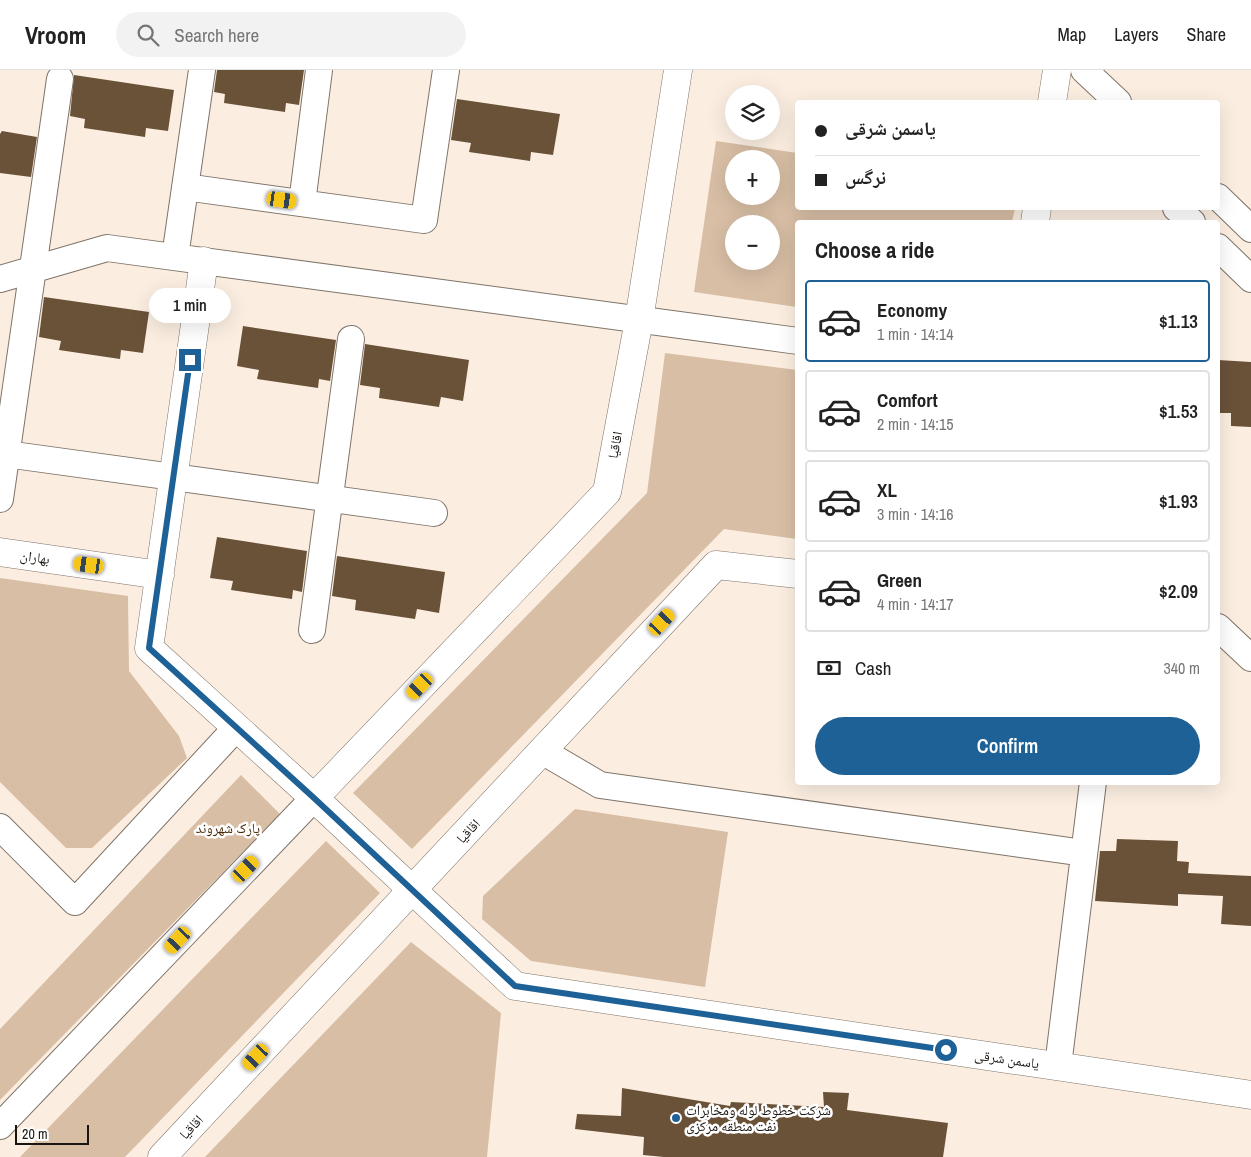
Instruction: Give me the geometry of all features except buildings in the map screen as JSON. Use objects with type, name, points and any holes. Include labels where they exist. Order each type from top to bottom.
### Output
[{"type":"street","points":[[175,257],[202,70]]},
{"type":"street","points":[[302,203],[319,70]]},
{"type":"street","points":[[185,187],[424,220],[446,70]]},
{"type":"street","name":"اقاقیا","points":[[314,798],[607,492],[638,320],[678,70]]},
{"type":"street","points":[[1084,70],[1116,100]]},
{"type":"street","points":[[0,499],[60,79]]},
{"type":"street","points":[[1220,199],[1251,228]]},
{"type":"street","points":[[1178,210],[1190,220]]},
{"type":"street","points":[[0,279],[107,248],[795,341]]},
{"type":"street","points":[[1220,249],[1251,279]]},
{"type":"street","points":[[160,575],[204,262]]},
{"type":"street","points":[[312,630],[351,339]]},
{"type":"street","points":[[6,454],[434,513]]},
{"type":"street","name":"بهاران","points":[[0,552],[160,575]]},
{"type":"street","name":"اقاقیا","points":[[162,1157],[414,890],[716,565],[795,574]]},
{"type":"street","name":"یاسمن شرقی","points":[[160,575],[149,648],[414,890],[515,986],[1251,1095]]},
{"type":"street","points":[[1220,629],[1251,658]]},
{"type":"street","points":[[0,827],[75,902],[236,728]]},
{"type":"street","points":[[542,751],[600,785],[1084,853]]},
{"type":"street","points":[[1058,1066],[1093,785]]},
{"type":"street","points":[[0,1126],[314,798]]},
{"type":"green space","points":[[716,141],[777,150],[725,150],[725,205],[780,205],[780,150],[795,153],[795,210],[1015,210],[1012,220],[795,220],[795,307],[694,292]]},
{"type":"green space","points":[[665,353],[795,370],[795,539],[724,529],[412,849],[353,793],[647,493]]},
{"type":"green space","points":[[0,578],[128,596],[129,671],[179,736],[187,758],[92,848],[66,848],[0,782]]},
{"type":"green space","name":"پارک شهروند","points":[[241,775],[280,814],[0,1100],[0,1029]]},
{"type":"green space","points":[[575,809],[728,832],[705,987],[531,961],[482,919],[483,896]]},
{"type":"green space","points":[[326,841],[380,893],[125,1157],[20,1157]]},
{"type":"green space","points":[[411,942],[501,1013],[487,1157],[205,1157]]},
{"type":"place","name":"شرکت خطوط لوله ومخابرات نفت منطقه مرکزی","points":[[676,1118]]},
{"type":"route","points":[[190,360],[149,648],[414,890],[515,986],[946,1050]]}]
